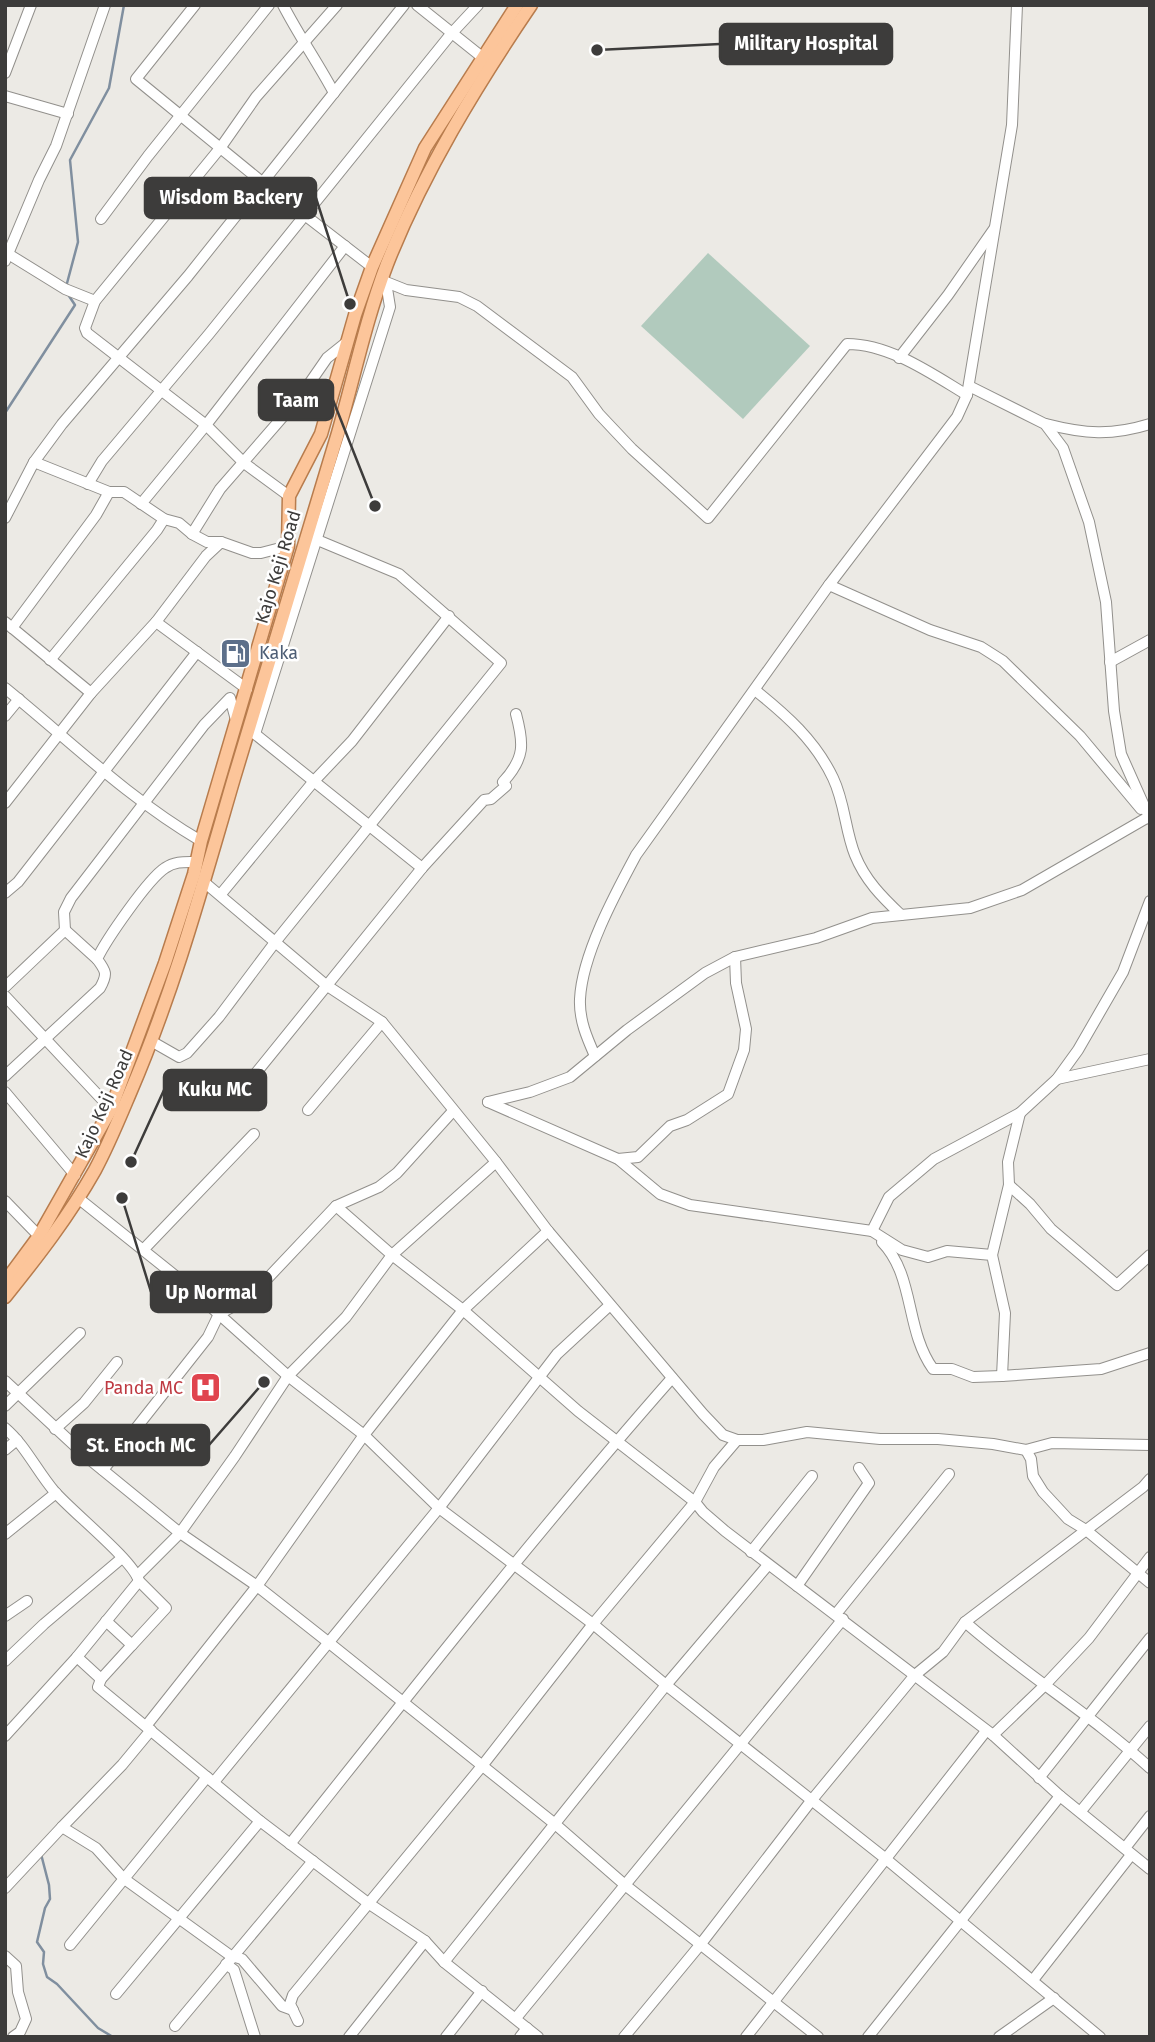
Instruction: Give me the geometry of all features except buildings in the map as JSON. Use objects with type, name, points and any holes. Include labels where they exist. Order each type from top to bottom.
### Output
[{"type":"main road","name":"Kajo Keji Road","points":[[5,1297],[49,1243],[96,1167],[136,1063],[288,546],[289,495],[321,434],[372,267],[425,148],[517,5]]},
{"type":"main road","name":"Kajo Keji Road","points":[[5,1282],[38,1236],[75,1175],[136,1063],[151,1041],[188,935],[252,732],[368,320],[387,265],[433,166],[531,5]]},
{"type":"street","points":[[5,73],[31,5]]},
{"type":"street","points":[[95,301],[65,289],[6,255],[57,146],[105,5]]},
{"type":"street","points":[[195,5],[136,79],[372,267]]},
{"type":"street","points":[[101,219],[269,5]]},
{"type":"street","points":[[283,5],[302,43],[320,66],[334,93]]},
{"type":"street","points":[[289,495],[244,463],[206,425],[86,331],[95,301],[221,148],[256,97],[337,5]]},
{"type":"street","points":[[5,517],[34,462],[62,424],[188,276],[404,5]]},
{"type":"street","points":[[417,5],[482,57]]},
{"type":"street","points":[[88,484],[102,461],[162,391],[451,34],[478,5]]},
{"type":"street","points":[[596,1056],[581,1018],[580,998],[588,959],[636,855],[829,584],[957,417],[968,391],[1012,125],[1017,5]]},
{"type":"street","points":[[5,96],[68,114]]},
{"type":"street","points":[[899,358],[948,295],[995,227]]},
{"type":"street","points":[[141,504],[345,246]]},
{"type":"street","points":[[422,868],[252,732],[298,602],[315,539],[390,307],[386,282],[406,290],[459,297],[477,306],[572,377],[599,414],[632,449],[708,518],[848,344],[859,344],[899,358],[1045,424],[1097,434],[1128,431],[1150,424]]},
{"type":"street","points":[[192,534],[220,489],[300,397],[327,358],[347,342]]},
{"type":"street","points":[[1045,424],[1063,448],[1089,522],[1105,602],[1114,711],[1121,754],[1149,817]]},
{"type":"street","points":[[34,462],[108,492],[124,492],[164,519],[178,523],[207,542],[221,542],[261,554],[288,546]]},
{"type":"street","points":[[91,693],[9,625],[96,515],[108,492]]},
{"type":"street","points":[[50,660],[164,519]]},
{"type":"street","points":[[151,1041],[182,1057],[219,1017],[275,941],[501,663],[399,574],[315,539]]},
{"type":"street","points":[[5,803],[91,693],[156,622],[206,556],[221,542]]},
{"type":"street","points":[[829,584],[930,630],[981,647],[1003,661],[1080,736],[1149,817]]},
{"type":"street","points":[[221,894],[314,781],[352,741],[449,616]]},
{"type":"street","points":[[156,622],[247,690]]},
{"type":"street","points":[[1110,662],[1150,640]]},
{"type":"street","points":[[5,893],[18,882],[197,652]]},
{"type":"street","points":[[5,688],[103,772],[174,825],[201,841]]},
{"type":"street","points":[[755,690],[795,723],[812,744],[832,775],[843,801],[853,847],[862,869],[873,887],[901,915]]},
{"type":"street","points":[[5,1076],[100,988],[107,976],[107,971],[97,959],[65,930],[64,912],[68,903],[204,725],[230,698],[236,720]]},
{"type":"street","points":[[5,716],[19,699]]},
{"type":"street","points":[[243,1088],[422,868],[484,800],[491,799],[506,786],[503,782],[522,752],[522,736],[516,714]]},
{"type":"street","points":[[992,1255],[947,1251],[928,1257],[902,1250],[872,1231],[690,1205],[660,1194],[618,1159],[488,1102],[530,1092],[569,1077],[627,1030],[705,973],[735,957],[816,938],[872,918],[970,908],[1022,890],[1149,817]]},
{"type":"street","points":[[97,959],[108,939],[157,874],[177,862],[196,862]]},
{"type":"street","points":[[204,882],[326,985],[382,1022],[496,1162],[548,1231],[723,1435],[737,1440],[763,1440],[807,1432],[880,1439],[938,1439],[1026,1450],[1052,1443],[1150,1445]]},
{"type":"street","points":[[872,1231],[889,1197],[934,1159],[1020,1113],[1056,1079],[1078,1050],[1123,972],[1150,901]]},
{"type":"street","points":[[5,987],[65,930]]},
{"type":"street","points":[[618,1159],[638,1157],[670,1126],[728,1094],[744,1049],[746,1029],[736,983],[735,957]]},
{"type":"street","points":[[5,996],[111,1109]]},
{"type":"street","points":[[308,1110],[382,1022]]},
{"type":"street","points":[[1056,1079],[1150,1059]]},
{"type":"street","points":[[5,1092],[75,1175]]},
{"type":"street","points":[[103,1470],[208,1337],[219,1314],[249,1298],[336,1206],[379,1187],[388,1180],[453,1111]]},
{"type":"street","points":[[1002,1377],[1005,1313],[992,1255],[1009,1185],[1008,1162],[1020,1113]]},
{"type":"street","points":[[143,1250],[254,1134]]},
{"type":"street","points":[[5,1736],[77,1657],[138,1579],[180,1532],[235,1457],[288,1376],[346,1317],[392,1255],[496,1162]]},
{"type":"street","points":[[1009,1185],[1051,1229],[1116,1285],[1150,1255]]},
{"type":"street","points":[[78,1198],[219,1314],[288,1376],[364,1435],[439,1508],[516,1563],[593,1624],[886,1859],[1100,2037]]},
{"type":"street","points":[[5,1201],[38,1236]]},
{"type":"street","points":[[336,1206],[392,1255],[463,1310],[540,1378],[695,1502],[703,1512],[751,1552],[990,1733],[1060,1796],[1150,1869]]},
{"type":"street","points":[[5,1888],[122,1765],[257,1586],[364,1435],[463,1310],[548,1231]]},
{"type":"street","points":[[872,1231],[894,1255],[909,1300],[915,1335],[933,1369],[952,1369],[973,1377],[1002,1377],[1101,1369],[1150,1353]]},
{"type":"street","points":[[70,1945],[123,1878],[211,1779],[439,1508],[557,1354],[610,1305]]},
{"type":"street","points":[[5,1406],[80,1333]]},
{"type":"street","points":[[55,1429],[83,1403],[117,1362]]},
{"type":"street","points":[[290,1844],[516,1563],[672,1378]]},
{"type":"street","points":[[5,1381],[103,1470],[180,1532],[257,1586],[328,1642],[555,1824],[625,1885],[818,2037]]},
{"type":"street","points":[[5,1427],[56,1493],[122,1558],[166,1608],[101,1679],[98,1687],[260,1821],[368,1903],[425,1941],[444,1962],[538,2037]]},
{"type":"street","points":[[5,1450],[17,1440]]},
{"type":"street","points":[[298,2021],[290,2004],[293,1995],[695,1502],[714,1467],[737,1440]]},
{"type":"street","points":[[1026,1450],[1031,1459],[1033,1476],[1043,1492],[1068,1519],[1086,1530],[1150,1583]]},
{"type":"street","points":[[797,1586],[869,1483],[859,1468]]},
{"type":"street","points":[[516,2018],[741,1743],[949,1474]]},
{"type":"street","points":[[751,1552],[812,1476]]},
{"type":"street","points":[[624,2037],[700,1945],[811,1801],[915,1675],[943,1652],[965,1622],[1150,1479]]},
{"type":"street","points":[[5,1534],[56,1493]]},
{"type":"street","points":[[746,2037],[886,1859],[990,1733],[1044,1686],[1088,1638],[1150,1557]]},
{"type":"street","points":[[5,1661],[122,1558]]},
{"type":"street","points":[[444,1962],[666,1685],[768,1565]]},
{"type":"street","points":[[5,1616],[27,1601]]},
{"type":"street","points":[[106,1621],[132,1645]]},
{"type":"street","points":[[965,1622],[1150,1768]]},
{"type":"street","points":[[1039,1777],[1150,1638]]},
{"type":"street","points":[[77,1657],[101,1679]]},
{"type":"street","points":[[1081,1811],[1150,1726]]},
{"type":"street","points":[[868,2037],[1060,1796]]},
{"type":"street","points":[[1033,1980],[1128,1852],[1150,1816]]},
{"type":"street","points":[[116,1994],[260,1821]]},
{"type":"street","points":[[62,1827],[96,1847],[123,1878],[228,1960],[234,1970],[255,2037]]},
{"type":"street","points":[[175,2026],[313,1861]]},
{"type":"street","points":[[349,2037],[425,1941]]},
{"type":"street","points":[[5,1956],[16,1966],[18,1992],[26,2019],[20,2032],[13,2037]]},
{"type":"street","points":[[228,1960],[242,1959],[282,2006],[293,2010]]},
{"type":"street","points":[[446,2037],[482,1991]]},
{"type":"street","points":[[999,2037],[1054,1998]]},
{"type":"street","points":[[520,2037],[527,2028]]},
{"type":"green space","points":[[708,253],[810,346],[743,419],[641,326]]},
{"type":"waterway","points":[[66,287],[78,242],[70,160],[109,88],[124,5]]},
{"type":"waterway","points":[[5,413],[75,305],[69,296]]},
{"type":"waterway","points":[[41,1854],[50,1899],[45,1908],[37,1942],[44,1952],[43,1964],[47,1977],[57,1984],[98,2028],[113,2037]]},
{"type":"place","name":"Military Hospital","points":[[597,50]]},
{"type":"place","name":"Wisdom Backery","points":[[350,304]]},
{"type":"place","name":"Taam","points":[[375,506]]},
{"type":"place","name":"Kaka","points":[[236,653]]},
{"type":"place","name":"Kuku MC","points":[[131,1162]]},
{"type":"place","name":"Up Normal","points":[[122,1198]]},
{"type":"place","name":"St. Enoch MC","points":[[264,1382]]},
{"type":"place","name":"Panda MC","points":[[206,1388]]}]
